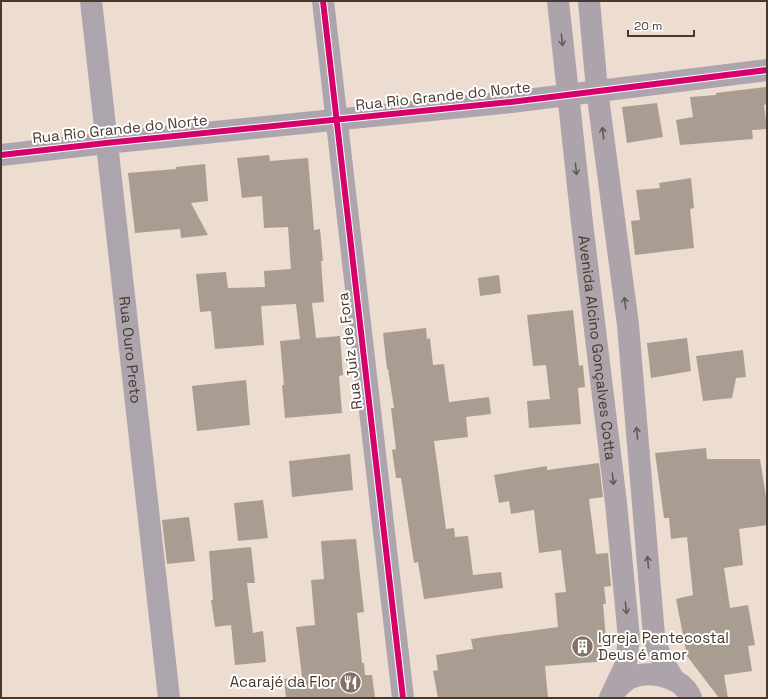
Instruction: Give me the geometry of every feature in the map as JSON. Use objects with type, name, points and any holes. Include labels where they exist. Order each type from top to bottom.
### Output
[{"type":"main road","name":"Avenida Alcino Gonçalves Cotta","points":[[558,1],[582,223],[616,503],[629,638],[626,664],[612,695]]},
{"type":"main road","name":"Avenida Alcino Gonçalves Cotta","points":[[588,1],[628,325],[654,636],[660,656],[674,680]]},
{"type":"main road","points":[[612,695],[630,678],[653,674],[674,680],[690,694],[691,698]]},
{"type":"street","name":"Rua Ouro Preto","points":[[90,1],[169,698]]},
{"type":"street","name":"Rua Juiz de Fora","points":[[323,1],[403,698]]},
{"type":"street","name":"Rua Rio Grande do Norte","points":[[1,155],[511,102],[767,70]]},
{"type":"building","points":[[767,87],[767,104],[764,105],[767,129],[752,130],[753,139],[680,145],[676,120],[693,117],[690,97],[716,95],[716,93]]},
{"type":"building","points":[[657,103],[663,137],[627,143],[622,107]]},
{"type":"building","points":[[269,155],[270,161],[308,158],[314,230],[320,229],[323,261],[321,261],[324,302],[312,303],[316,338],[340,336],[343,375],[339,376],[342,413],[285,418],[280,341],[300,339],[296,304],[261,306],[264,345],[215,349],[211,311],[200,312],[196,274],[226,272],[228,288],[265,287],[264,271],[291,269],[288,227],[264,228],[262,196],[242,198],[237,158]]},
{"type":"building","points":[[205,164],[208,201],[191,203],[208,235],[181,238],[180,229],[135,233],[128,173],[176,169],[176,167]]},
{"type":"building","points":[[691,178],[694,208],[690,209],[694,248],[635,255],[631,221],[640,220],[636,190],[660,188],[659,183]]},
{"type":"building","points":[[499,275],[501,293],[480,296],[478,278]]},
{"type":"building","points":[[573,310],[579,366],[583,365],[585,387],[578,388],[581,424],[529,428],[527,401],[550,399],[546,365],[533,366],[527,315]]},
{"type":"building","points":[[426,328],[427,339],[430,338],[433,365],[444,364],[449,402],[489,397],[491,414],[466,417],[468,437],[434,441],[446,529],[454,528],[455,537],[468,536],[473,575],[501,572],[503,588],[424,599],[418,562],[414,563],[401,478],[396,478],[392,450],[396,449],[391,408],[394,408],[387,369],[383,333]]},
{"type":"building","points":[[687,338],[691,371],[651,378],[647,343]]},
{"type":"building","points":[[743,350],[746,377],[736,378],[732,398],[703,401],[696,356]]},
{"type":"building","points":[[246,380],[250,425],[197,431],[192,386]]},
{"type":"building","points":[[706,448],[707,459],[760,459],[767,503],[767,525],[739,529],[743,565],[724,568],[730,608],[748,605],[755,645],[748,646],[752,671],[724,675],[728,698],[719,698],[687,656],[676,599],[693,595],[687,537],[671,539],[669,518],[664,518],[655,453]]},
{"type":"building","points":[[350,454],[353,490],[292,497],[289,461]]},
{"type":"building","points":[[599,463],[603,497],[589,499],[596,554],[608,553],[611,586],[604,587],[606,604],[603,604],[608,661],[545,666],[548,698],[438,698],[433,671],[438,670],[436,655],[473,649],[471,639],[558,627],[555,593],[566,592],[561,550],[539,553],[534,510],[511,514],[509,501],[499,503],[494,475],[547,466],[547,470]]},
{"type":"building","points":[[263,500],[268,538],[238,541],[234,503]]},
{"type":"building","points":[[189,517],[195,561],[167,564],[162,520]]},
{"type":"building","points":[[356,539],[364,612],[357,613],[362,663],[364,663],[365,675],[372,675],[375,698],[286,698],[284,679],[302,677],[296,627],[315,625],[311,580],[324,579],[321,541]]},
{"type":"building","points":[[251,547],[255,583],[247,583],[253,633],[263,631],[266,662],[235,665],[231,625],[215,627],[211,600],[213,600],[209,551]]},
{"type":"cycle path","points":[[323,1],[403,698]]},
{"type":"cycle path","points":[[1,155],[511,102],[767,70]]},
{"type":"place","name":"Igreja Pentecostal Deus é amor","points":[[583,647]]},
{"type":"place","name":"Acarajé da Flor","points":[[351,682]]}]
